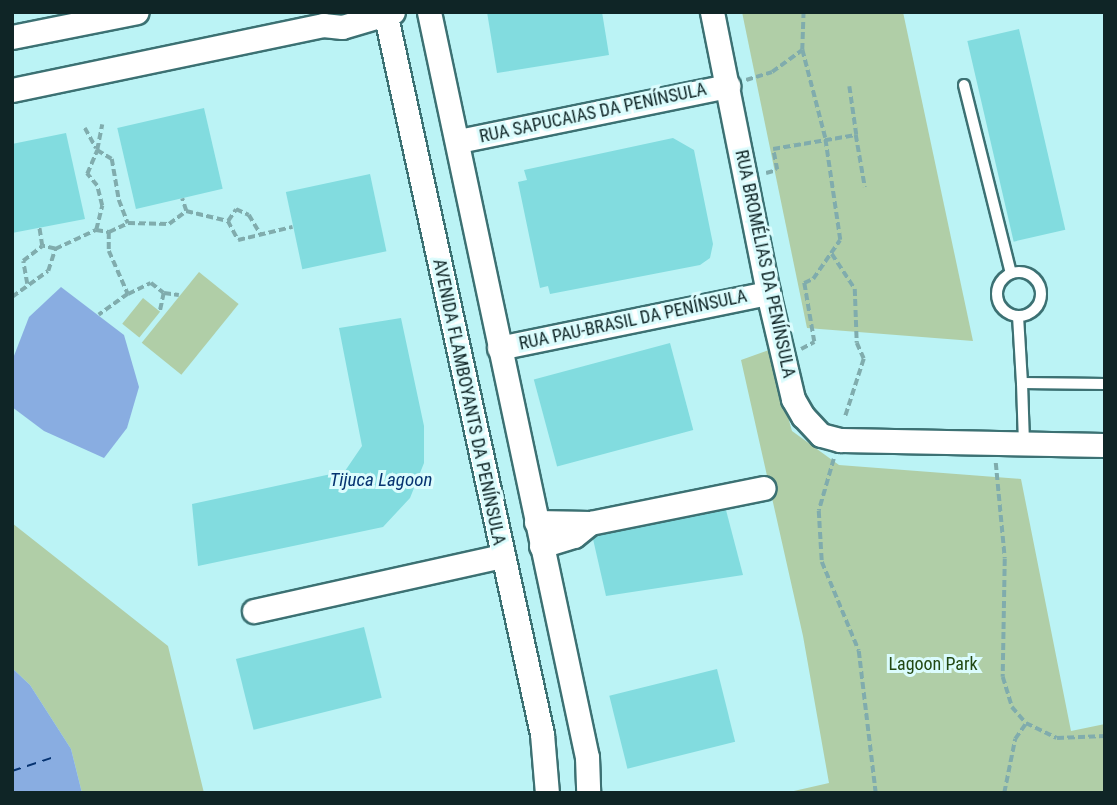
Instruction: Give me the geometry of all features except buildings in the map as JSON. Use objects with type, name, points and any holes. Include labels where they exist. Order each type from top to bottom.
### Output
[{"type":"street","points":[[12,37],[137,12]]},
{"type":"street","points":[[429,12],[459,141],[499,348],[587,757],[588,793]]},
{"type":"street","name":"RUA BROMÉLIAS DA PENÍNSULA","points":[[712,12],[768,293],[793,399],[803,416],[821,435],[839,440],[1105,445]]},
{"type":"street","points":[[12,90],[347,20],[388,14]]},
{"type":"street","name":"AVENIDA FLAMBOYANTS DA PENÍNSULA","points":[[388,14],[542,734],[547,793]]},
{"type":"street","name":"RUA SAPUCAIAS DA PENÍNSULA","points":[[459,141],[728,86]]},
{"type":"street","name":"RUA PAU-BRASIL DA PENÍNSULA","points":[[499,348],[768,293]]},
{"type":"street","points":[[536,522],[590,523],[764,488]]},
{"type":"street","points":[[541,546],[574,536],[590,523]]},
{"type":"street","points":[[254,611],[503,556]]},
{"type":"lane","points":[[964,85],[1011,273],[997,294],[1003,309],[1018,316],[1034,310],[1041,295],[1035,279],[1011,273]]},
{"type":"lane","points":[[1018,316],[1024,444]]},
{"type":"lane","points":[[1022,383],[1105,384]]},
{"type":"path","points":[[782,354],[812,346],[804,283],[813,279],[840,240],[825,138],[802,50],[803,12]]},
{"type":"path","points":[[728,86],[772,72],[802,50]]},
{"type":"path","points":[[849,86],[865,187]]},
{"type":"path","points":[[96,230],[102,206],[97,186],[87,174],[97,150],[102,124]]},
{"type":"path","points":[[85,128],[97,150],[112,159],[119,200],[128,223]]},
{"type":"path","points":[[747,178],[777,170],[774,149],[825,138],[856,135]]},
{"type":"path","points":[[182,199],[186,211]]},
{"type":"path","points":[[228,221],[236,209],[249,215],[261,235]]},
{"type":"path","points":[[42,246],[55,249],[96,230],[109,232],[128,223],[169,225],[186,211]]},
{"type":"path","points":[[186,211],[228,221],[238,240],[292,228]]},
{"type":"path","points":[[38,228],[42,246]]},
{"type":"path","points":[[109,232],[109,251],[128,293]]},
{"type":"path","points":[[27,284],[23,261],[42,246]]},
{"type":"path","points":[[12,297],[48,271],[55,249]]},
{"type":"path","points":[[832,254],[855,289],[857,343],[863,359],[819,512],[822,562],[859,651],[876,793]]},
{"type":"path","points":[[99,315],[128,293],[151,283],[164,293],[179,295]]},
{"type":"path","points":[[160,312],[164,293]]},
{"type":"path","points":[[994,443],[1005,559],[1003,677],[1013,707],[1026,723],[1057,738],[1105,736]]},
{"type":"path","points":[[1004,793],[1015,739],[1026,723]]},
{"type":"green space","points":[[742,12],[903,12],[973,341],[807,328]]},
{"type":"green space","points":[[199,272],[239,304],[181,375],[142,343]]},
{"type":"green space","points":[[143,298],[160,312],[139,337],[122,324]]},
{"type":"green space","name":"Lagoon Park","points":[[769,350],[792,431],[839,465],[1021,479],[1071,731],[1105,724],[1105,793],[785,793],[829,783],[803,636],[741,360]]},
{"type":"green space","points":[[12,523],[168,646],[204,793],[82,793],[71,749],[30,685],[12,668]]},
{"type":"water","points":[[61,287],[124,335],[139,387],[127,428],[104,458],[44,431],[12,407],[12,361],[29,317]]},
{"type":"water","points":[[12,668],[30,685],[71,749],[82,793],[12,793]]},
{"type":"ferry route","points":[[12,771],[54,757]]},
{"type":"water label","name":"Tijuca Lagoon","points":[[381,480]]}]
